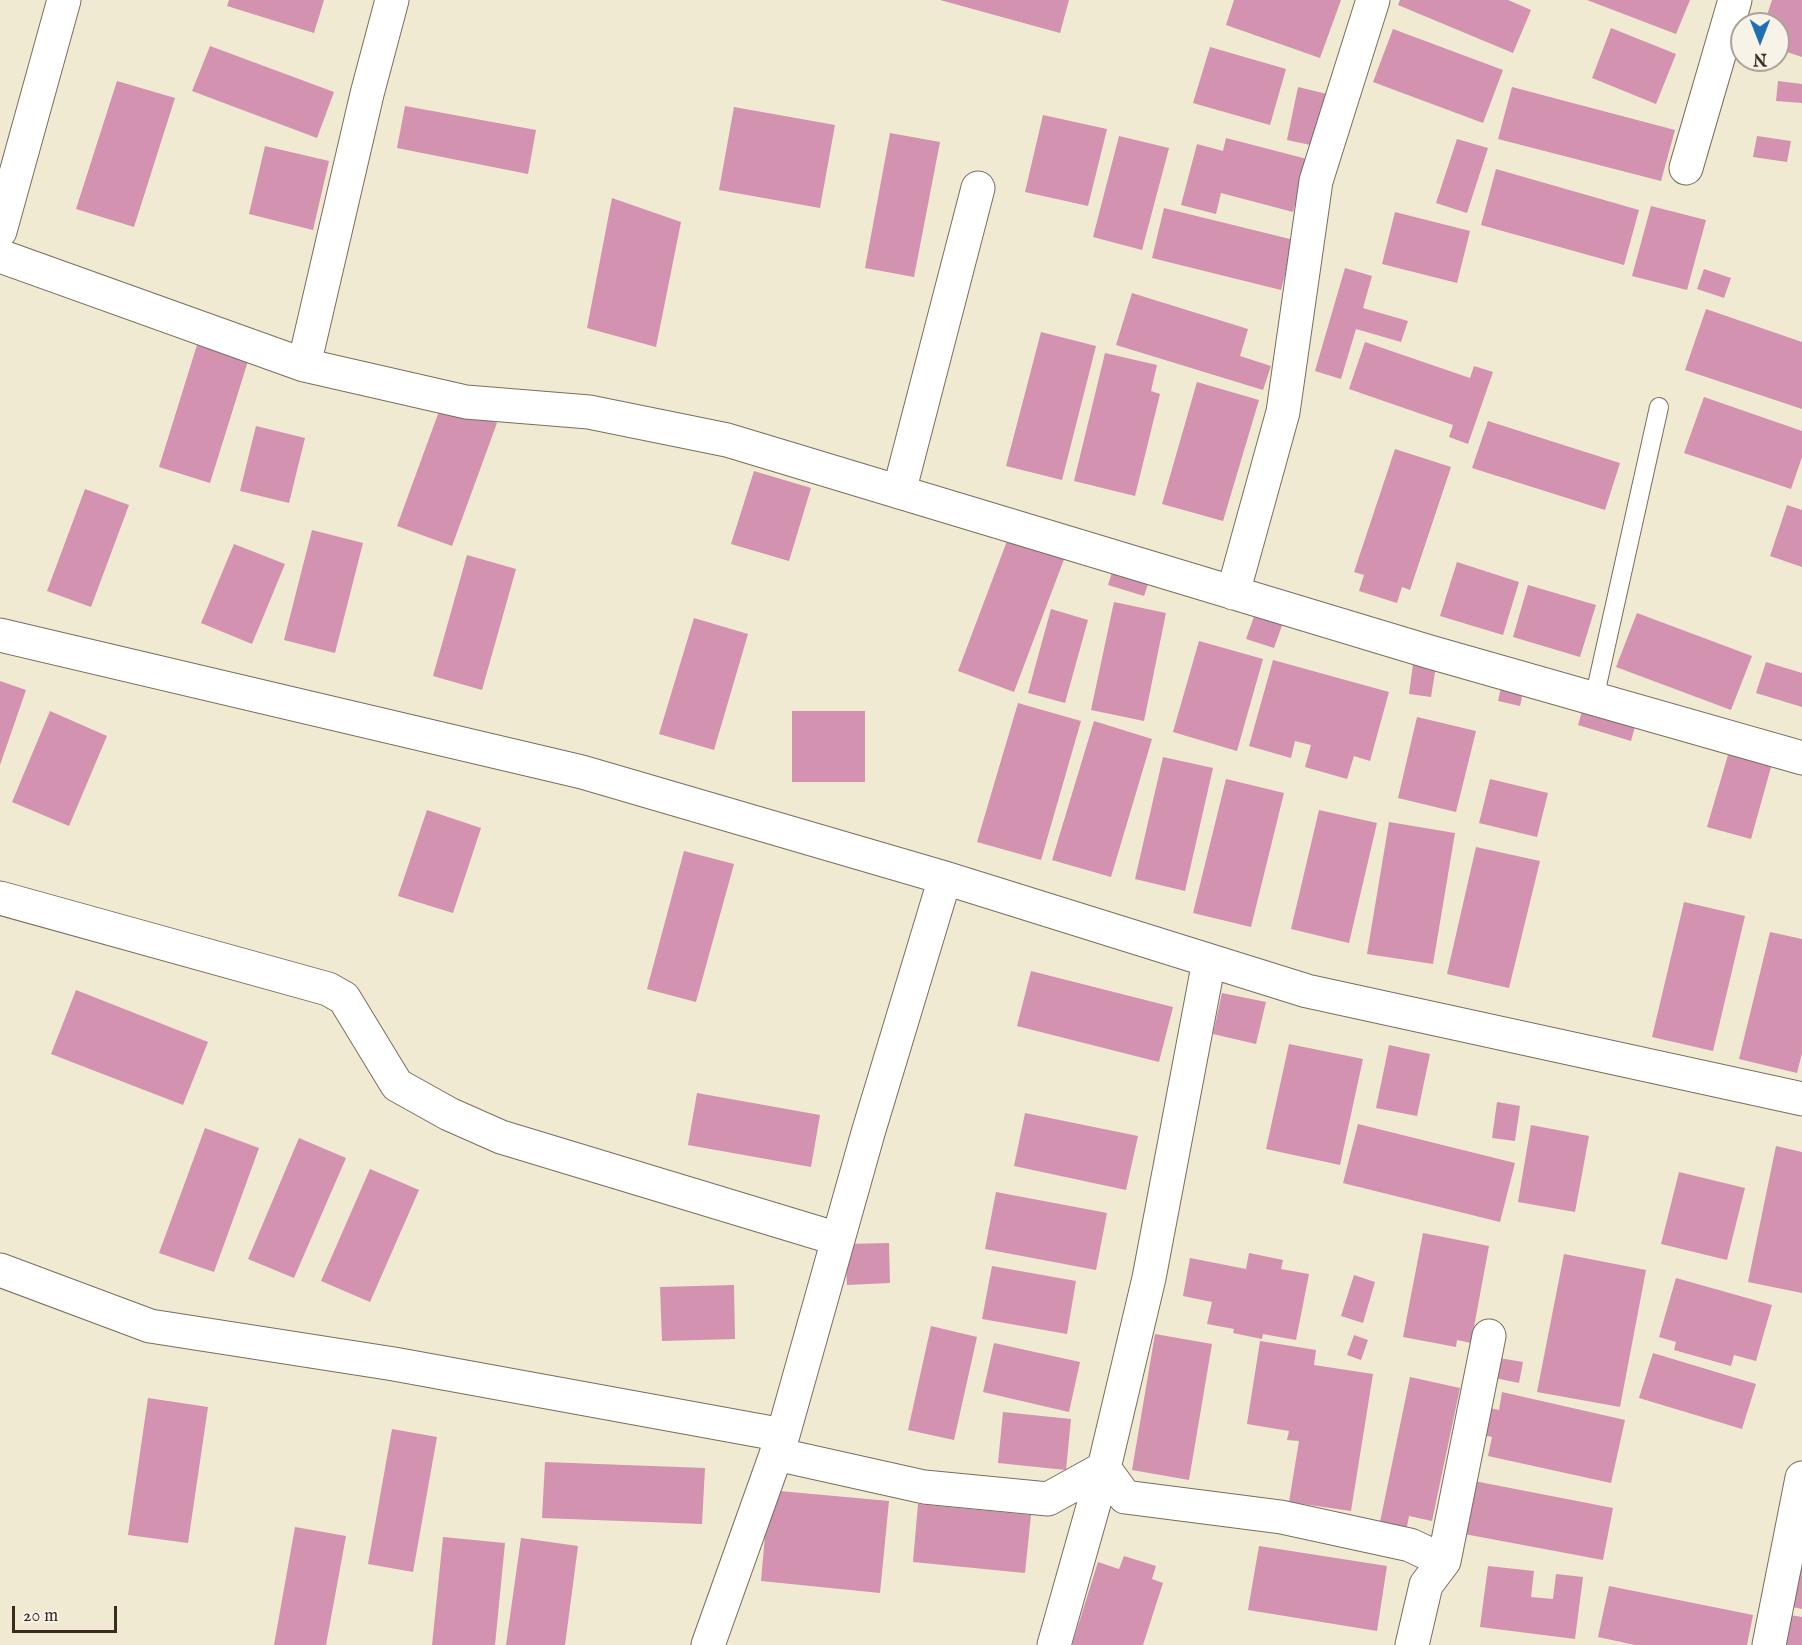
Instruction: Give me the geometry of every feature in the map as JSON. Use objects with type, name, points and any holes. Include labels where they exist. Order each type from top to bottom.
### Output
[{"type":"street","points":[[0,231],[64,0]]},
{"type":"street","points":[[304,364],[392,0]]},
{"type":"street","points":[[1233,593],[1283,412],[1316,181],[1374,0]]},
{"type":"street","points":[[1686,168],[1735,0]]},
{"type":"street","points":[[899,492],[978,188]]},
{"type":"street","points":[[0,256],[304,364],[466,402],[589,412],[727,440],[1233,593],[1802,758]]},
{"type":"street","points":[[0,635],[582,772],[945,878],[1307,991],[1802,1099]]},
{"type":"street","points":[[708,1645],[779,1445],[945,878]]},
{"type":"street","points":[[0,898],[328,989],[344,998],[397,1084],[449,1114],[501,1137],[838,1239]]},
{"type":"street","points":[[1054,1645],[1104,1468],[1149,1278],[1209,961]]},
{"type":"street","points":[[0,1270],[150,1326],[394,1364],[779,1445],[924,1487],[1048,1499],[1104,1468]]},
{"type":"street","points":[[1412,1645],[1426,1585],[1444,1561],[1489,1336]]},
{"type":"street","points":[[1104,1468],[1125,1497],[1281,1517],[1410,1545],[1444,1561]]},
{"type":"street","points":[[1769,1645],[1802,1478]]},
{"type":"lane","points":[[1594,699],[1659,407]]},
{"type":"building","points":[[229,0],[324,0],[314,33],[227,6]]},
{"type":"building","points":[[940,0],[1069,0],[1060,33]]},
{"type":"building","points":[[1234,0],[1341,0],[1320,58],[1226,25]]},
{"type":"building","points":[[1400,0],[1508,0],[1531,10],[1513,53],[1398,5]]},
{"type":"building","points":[[1587,0],[1690,0],[1676,34]]},
{"type":"building","points":[[1772,0],[1802,0],[1802,57],[1790,53],[1790,12],[1768,12]]},
{"type":"building","points":[[1611,28],[1676,54],[1656,104],[1592,78]]},
{"type":"building","points":[[1393,29],[1503,70],[1483,123],[1373,82]]},
{"type":"building","points":[[210,46],[334,92],[317,138],[192,91]]},
{"type":"building","points":[[1210,47],[1286,69],[1270,125],[1193,103]]},
{"type":"building","points":[[117,81],[175,98],[134,227],[76,209]]},
{"type":"building","points":[[1778,81],[1802,84],[1802,103],[1776,101]]},
{"type":"building","points":[[1298,87],[1327,94],[1315,146],[1287,140]]},
{"type":"building","points":[[1512,87],[1675,130],[1661,181],[1498,139]]},
{"type":"building","points":[[405,106],[536,130],[528,174],[397,148]]},
{"type":"building","points":[[734,107],[835,125],[820,208],[719,190]]},
{"type":"building","points":[[1043,115],[1107,129],[1088,206],[1025,192]]},
{"type":"building","points":[[890,133],[940,142],[914,277],[865,268]]},
{"type":"building","points":[[1119,136],[1169,148],[1142,250],[1093,237]]},
{"type":"building","points":[[1757,136],[1791,141],[1787,162],[1753,157]]},
{"type":"building","points":[[1226,138],[1307,159],[1293,212],[1221,193],[1216,214],[1181,205],[1197,144],[1223,151]]},
{"type":"building","points":[[1457,139],[1488,148],[1467,213],[1436,203]]},
{"type":"building","points":[[265,146],[329,161],[313,230],[249,214]]},
{"type":"building","points":[[1496,169],[1639,210],[1624,265],[1481,225]]},
{"type":"building","points":[[612,198],[681,222],[656,347],[587,328]]},
{"type":"building","points":[[1651,206],[1706,220],[1687,290],[1632,276]]},
{"type":"building","points":[[1164,208],[1294,240],[1281,290],[1152,258]]},
{"type":"building","points":[[1395,212],[1470,231],[1457,283],[1382,264]]},
{"type":"building","points":[[1345,268],[1372,276],[1363,308],[1408,321],[1401,342],[1356,329],[1341,379],[1315,371]]},
{"type":"building","points":[[1704,269],[1731,278],[1724,298],[1697,289]]},
{"type":"building","points":[[1132,293],[1248,329],[1240,356],[1271,366],[1263,390],[1116,345]]},
{"type":"building","points":[[1706,309],[1802,342],[1802,409],[1685,370]]},
{"type":"building","points":[[1041,332],[1096,346],[1062,480],[1006,466]]},
{"type":"building","points":[[1365,342],[1470,378],[1474,366],[1493,372],[1468,444],[1449,437],[1453,425],[1349,389]]},
{"type":"building","points":[[197,345],[248,361],[210,483],[159,467]]},
{"type":"building","points":[[1105,353],[1157,365],[1151,391],[1160,394],[1135,496],[1074,481]]},
{"type":"building","points":[[1197,382],[1259,400],[1223,521],[1162,504]]},
{"type":"building","points":[[1704,397],[1802,431],[1802,457],[1791,489],[1684,453]]},
{"type":"building","points":[[442,403],[497,423],[452,546],[397,526]]},
{"type":"building","points":[[1488,421],[1620,463],[1605,510],[1472,468]]},
{"type":"building","points":[[256,426],[305,438],[289,503],[240,491]]},
{"type":"building","points":[[1395,449],[1451,467],[1410,590],[1402,587],[1397,603],[1359,591],[1364,575],[1354,572]]},
{"type":"building","points":[[754,471],[811,488],[789,561],[731,544]]},
{"type":"building","points":[[85,489],[129,505],[91,607],[47,591]]},
{"type":"building","points":[[1787,505],[1802,510],[1802,567],[1770,556]]},
{"type":"building","points":[[312,530],[363,543],[335,653],[284,640]]},
{"type":"building","points":[[1010,533],[1066,554],[1014,692],[958,671]]},
{"type":"building","points":[[234,544],[285,564],[252,644],[201,623]]},
{"type":"building","points":[[467,555],[516,569],[482,690],[433,676]]},
{"type":"building","points":[[1457,562],[1519,582],[1503,635],[1440,616]]},
{"type":"building","points":[[1115,563],[1151,575],[1144,596],[1108,585]]},
{"type":"building","points":[[1528,585],[1596,605],[1580,657],[1513,637]]},
{"type":"building","points":[[1114,602],[1166,613],[1144,721],[1091,710]]},
{"type":"building","points":[[1051,609],[1088,620],[1065,703],[1028,693]]},
{"type":"building","points":[[1256,611],[1284,620],[1274,648],[1246,639]]},
{"type":"building","points":[[1637,613],[1752,656],[1731,710],[1616,667]]},
{"type":"building","points":[[694,618],[748,634],[714,750],[659,734]]},
{"type":"building","points":[[1199,641],[1263,659],[1237,751],[1173,732]]},
{"type":"building","points":[[1273,660],[1389,692],[1370,761],[1354,756],[1347,779],[1305,767],[1311,745],[1295,741],[1291,758],[1249,746]]},
{"type":"building","points":[[1766,662],[1802,673],[1802,707],[1756,693]]},
{"type":"building","points":[[1413,664],[1436,666],[1431,697],[1409,694]]},
{"type":"building","points":[[0,681],[26,690],[0,765]]},
{"type":"building","points":[[1502,683],[1524,688],[1520,706],[1498,701]]},
{"type":"building","points":[[1585,701],[1638,716],[1631,741],[1578,725]]},
{"type":"building","points":[[1018,703],[1081,721],[1041,860],[977,842]]},
{"type":"building","points":[[50,711],[107,736],[69,826],[12,802]]},
{"type":"building","points":[[792,711],[865,711],[865,782],[792,782]]},
{"type":"building","points":[[1417,717],[1476,731],[1456,812],[1398,798]]},
{"type":"building","points":[[1094,721],[1152,739],[1111,877],[1052,860]]},
{"type":"building","points":[[1730,748],[1773,760],[1751,839],[1707,827]]},
{"type":"building","points":[[1163,757],[1213,768],[1185,891],[1135,879]]},
{"type":"building","points":[[1226,779],[1284,793],[1251,927],[1193,913]]},
{"type":"building","points":[[1490,779],[1548,793],[1537,837],[1479,823]]},
{"type":"building","points":[[427,810],[481,828],[453,913],[398,896]]},
{"type":"building","points":[[1319,810],[1377,823],[1349,943],[1291,929]]},
{"type":"building","points":[[1389,822],[1455,833],[1433,964],[1367,954]]},
{"type":"building","points":[[1476,847],[1540,861],[1509,988],[1447,974]]},
{"type":"building","points":[[684,851],[734,864],[696,1002],[647,989]]},
{"type":"building","points":[[1684,902],[1745,916],[1713,1051],[1652,1037]]},
{"type":"building","points":[[1770,932],[1802,939],[1802,1053],[1797,1073],[1739,1059]]},
{"type":"building","points":[[1031,971],[1173,1007],[1159,1062],[1017,1026]]},
{"type":"building","points":[[76,990],[208,1042],[183,1105],[51,1054]]},
{"type":"building","points":[[1222,993],[1266,1002],[1256,1044],[1213,1034]]},
{"type":"building","points":[[1289,1044],[1363,1059],[1340,1165],[1266,1149]]},
{"type":"building","points":[[1389,1045],[1430,1054],[1417,1116],[1376,1108]]},
{"type":"building","points":[[697,1093],[820,1115],[811,1167],[688,1145]]},
{"type":"building","points":[[1497,1102],[1520,1106],[1515,1141],[1492,1138]]},
{"type":"building","points":[[1025,1113],[1138,1136],[1126,1190],[1014,1166]]},
{"type":"building","points":[[1358,1124],[1515,1163],[1500,1222],[1343,1183]]},
{"type":"building","points":[[1531,1125],[1589,1136],[1575,1212],[1518,1202]]},
{"type":"building","points":[[205,1128],[259,1148],[214,1272],[159,1253]]},
{"type":"building","points":[[299,1138],[346,1158],[294,1278],[248,1259]]},
{"type":"building","points":[[1776,1146],[1802,1152],[1802,1293],[1748,1282]]},
{"type":"building","points":[[370,1169],[419,1190],[370,1302],[321,1281]]},
{"type":"building","points":[[1679,1172],[1745,1188],[1727,1260],[1661,1244]]},
{"type":"building","points":[[996,1192],[1107,1213],[1096,1270],[985,1249]]},
{"type":"building","points":[[1423,1233],[1489,1246],[1471,1343],[1457,1340],[1456,1347],[1403,1337]]},
{"type":"building","points":[[889,1243],[890,1283],[847,1285],[845,1244]]},
{"type":"building","points":[[1249,1253],[1283,1260],[1281,1269],[1309,1274],[1296,1340],[1263,1334],[1262,1339],[1233,1333],[1234,1329],[1207,1324],[1212,1302],[1183,1296],[1190,1258],[1246,1269]]},
{"type":"building","points":[[1564,1254],[1646,1270],[1620,1407],[1537,1392]]},
{"type":"building","points":[[992,1266],[1076,1281],[1067,1334],[982,1319]]},
{"type":"building","points":[[1354,1275],[1375,1282],[1363,1323],[1341,1316]]},
{"type":"building","points":[[1676,1278],[1772,1305],[1756,1361],[1734,1355],[1731,1366],[1674,1350],[1676,1342],[1659,1337]]},
{"type":"building","points":[[734,1285],[735,1339],[662,1341],[660,1287]]},
{"type":"building","points":[[931,1326],[977,1337],[954,1440],[908,1430]]},
{"type":"building","points":[[1155,1334],[1212,1344],[1189,1480],[1132,1470]]},
{"type":"building","points":[[1354,1335],[1368,1340],[1361,1360],[1347,1355]]},
{"type":"building","points":[[1260,1341],[1316,1350],[1314,1365],[1373,1374],[1351,1511],[1289,1502],[1299,1441],[1287,1440],[1289,1431],[1247,1424]]},
{"type":"building","points":[[994,1343],[1080,1362],[1069,1412],[983,1392]]},
{"type":"building","points":[[1653,1353],[1756,1384],[1742,1429],[1639,1398]]},
{"type":"building","points":[[1499,1358],[1523,1362],[1519,1383],[1495,1378]]},
{"type":"building","points":[[1410,1377],[1460,1388],[1432,1521],[1409,1516],[1406,1532],[1379,1527]]},
{"type":"building","points":[[1502,1392],[1625,1420],[1611,1483],[1488,1456],[1492,1437],[1479,1434],[1485,1407],[1499,1410]]},
{"type":"building","points":[[148,1398],[208,1407],[188,1543],[128,1535]]},
{"type":"building","points":[[1003,1412],[1071,1419],[1066,1470],[998,1463]]},
{"type":"building","points":[[392,1429],[437,1437],[413,1572],[368,1564]]},
{"type":"building","points":[[545,1462],[705,1468],[702,1524],[542,1518]]},
{"type":"building","points":[[1469,1480],[1613,1508],[1603,1560],[1459,1533]]},
{"type":"building","points":[[769,1490],[889,1501],[880,1593],[761,1581]]},
{"type":"building","points":[[918,1504],[1031,1515],[1025,1573],[913,1562]]},
{"type":"building","points":[[295,1527],[346,1536],[326,1645],[274,1645]]},
{"type":"building","points":[[443,1537],[505,1543],[495,1645],[432,1645]]},
{"type":"building","points":[[521,1538],[578,1546],[565,1645],[506,1645]]},
{"type":"building","points":[[1802,1542],[1802,1609],[1787,1606]]},
{"type":"building","points":[[1259,1546],[1387,1566],[1377,1631],[1248,1610]]},
{"type":"building","points":[[1124,1556],[1156,1566],[1152,1579],[1163,1583],[1143,1645],[1072,1645],[1098,1562],[1119,1569]]},
{"type":"building","points":[[1488,1566],[1534,1571],[1531,1597],[1553,1599],[1556,1574],[1583,1577],[1575,1639],[1480,1627]]},
{"type":"building","points":[[1609,1586],[1753,1615],[1747,1645],[1635,1645],[1598,1637]]},
{"type":"building","points":[[1784,1614],[1802,1617],[1802,1645],[1778,1645]]}]
